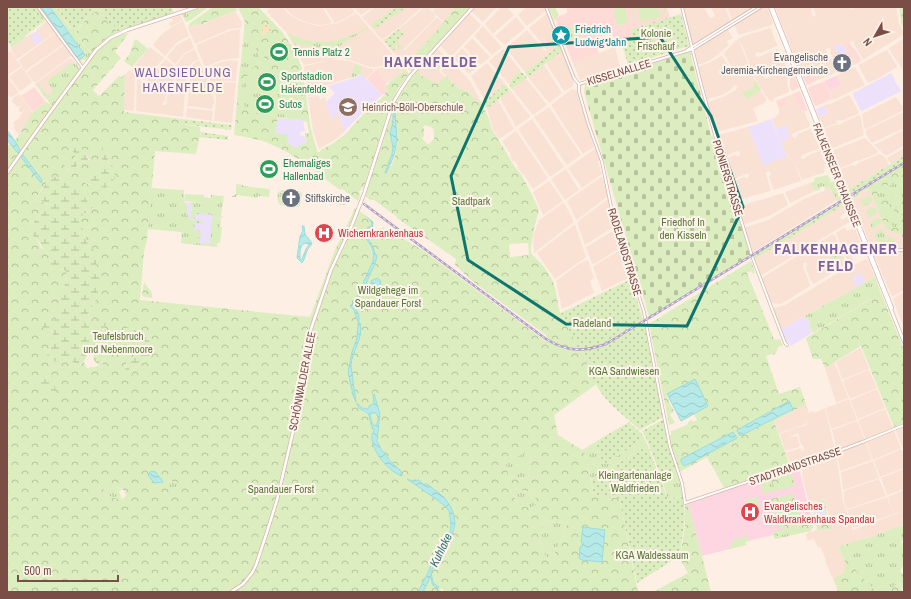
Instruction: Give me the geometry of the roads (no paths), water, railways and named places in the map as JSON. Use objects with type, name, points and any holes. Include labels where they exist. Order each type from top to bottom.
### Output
[{"type":"main road","points":[[7,173],[96,50],[113,36],[197,7]]},
{"type":"main road","name":"SCHÖNWALDER ALLEE","points":[[231,592],[242,584],[252,573],[266,535],[277,500],[299,406],[305,356],[310,332],[332,269],[352,225],[363,196],[393,103],[410,76],[473,7]]},
{"type":"main road","name":"FALKENSEER CHAUSSEE","points":[[771,7],[904,342]]},
{"type":"main road","name":"FALKENSEER CHAUSSEE","points":[[901,334],[904,338]]},
{"type":"street","points":[[38,7],[83,68]]},
{"type":"street","name":"RADELANDSTRASSE","points":[[546,7],[574,78],[579,84],[579,92],[588,123],[602,162],[616,227],[624,247],[645,317],[670,445],[682,483],[685,503]]},
{"type":"street","name":"PIONIERSTRASSE","points":[[682,7],[714,135],[753,259],[785,343],[788,345]]},
{"type":"street","points":[[692,48],[756,7]]},
{"type":"street","points":[[692,48],[761,7]]},
{"type":"street","name":"KISSELNALLEE","points":[[579,84],[692,48]]},
{"type":"street","points":[[871,256],[886,251],[904,250]]},
{"type":"street","name":"STADTRANDSTRASSE","points":[[685,503],[836,452],[904,425]]},
{"type":"water","points":[[41,7],[50,7],[85,55],[79,60]]},
{"type":"water","points":[[395,113],[395,150],[390,165],[385,173],[392,154],[393,147],[390,133],[393,122],[393,114]]},
{"type":"water","points":[[7,130],[20,150],[18,153],[7,140]]},
{"type":"water","points":[[23,155],[42,180],[41,183],[21,157]]},
{"type":"water","points":[[371,220],[373,222],[372,230],[367,237],[377,256],[375,264],[356,303],[356,309],[359,316],[358,322],[354,310],[350,306],[355,301],[373,261],[372,248],[364,233],[369,226],[371,228]]},
{"type":"water","points":[[302,226],[304,226],[305,234],[312,243],[307,250],[302,263],[297,258],[300,236],[303,231]],"holes":[[[303,244],[309,245],[301,260],[301,248]]]},
{"type":"water","points":[[377,278],[380,280],[381,285],[378,288],[373,287],[371,283],[371,281]]},
{"type":"water","points":[[358,323],[360,323],[361,329],[351,365],[356,402],[348,372],[352,352],[357,338]]},
{"type":"water","points":[[695,379],[708,406],[681,421],[667,394]]},
{"type":"water","points":[[373,394],[380,414],[377,441],[391,462],[400,470],[402,476],[387,466],[379,457],[372,440],[374,430],[371,426],[369,415],[360,409],[357,403],[362,408],[368,409],[370,405],[374,404]],"holes":[[[371,413],[376,413],[378,421],[374,426],[370,415]]]},
{"type":"water","points":[[789,401],[793,409],[740,436],[737,430]]},
{"type":"water","points":[[733,432],[737,438],[685,466],[683,465],[681,459]]},
{"type":"water","points":[[151,471],[156,472],[163,482],[154,483],[148,475]]},
{"type":"water","points":[[407,479],[413,481],[419,480],[444,497],[451,507],[455,523],[453,533],[438,555],[431,572],[433,583],[439,587],[433,586],[430,577],[423,592],[418,592],[428,573],[433,559],[450,532],[451,524],[449,511],[446,507]]},
{"type":"water","points":[[583,527],[605,530],[602,562],[581,560],[579,558],[580,547],[584,544],[581,542]]},
{"type":"waterway","name":"Kuhlake","points":[[367,217],[371,221]]},
{"type":"railway","points":[[364,204],[546,339],[568,348],[582,349],[598,347],[606,344],[904,163]]},
{"type":"place","name":"Friedrich Ludwig Jahn","points":[[561,35]]},
{"type":"place","name":"Tennis Platz 2","points":[[279,52]]},
{"type":"place","name":"Evangelische Jeremia-Kirchengemeinde","points":[[842,63]]},
{"type":"place","name":"Sportstadion Hakenfelde","points":[[267,82]]},
{"type":"place","name":"Sutos","points":[[265,104]]},
{"type":"place","name":"Heinrich-Böll-Oberschule","points":[[348,107]]},
{"type":"place","name":"Ehemaliges Hallenbad","points":[[269,169]]},
{"type":"place","name":"Stiftskirche","points":[[291,198]]},
{"type":"place","name":"Wichernkrankenhaus","points":[[324,233]]},
{"type":"place","name":"Evangelisches Waldkrankenhaus Spandau","points":[[750,512]]},
{"type":"district","name":"HAKENFELDE","points":[[431,62]]},
{"type":"district","name":"WALDSIEDLUNG HAKENFELDE","points":[[183,80]]},
{"type":"district","name":"FALKENHAGENER FELD","points":[[836,258]]},
{"type":"park label","name":"Kolonie Frischauf","points":[[656,39]]},
{"type":"park label","name":"Stadtpark","points":[[471,201]]},
{"type":"park label","name":"Friedhof In den Kisseln","points":[[683,228]]},
{"type":"park label","name":"Wildgehege im Spandauer Forst","points":[[388,296]]},
{"type":"park label","name":"Radeland","points":[[592,323]]},
{"type":"park label","name":"Teufelsbruch und Nebenmoore","points":[[118,342]]},
{"type":"park label","name":"KGA Sandwiesen","points":[[624,371]]},
{"type":"park label","name":"Kleingartenanlage Waldfrieden","points":[[635,481]]},
{"type":"park label","name":"Spandauer Forst","points":[[281,489]]},
{"type":"park label","name":"KGA Waldessaum","points":[[652,555]]}]
